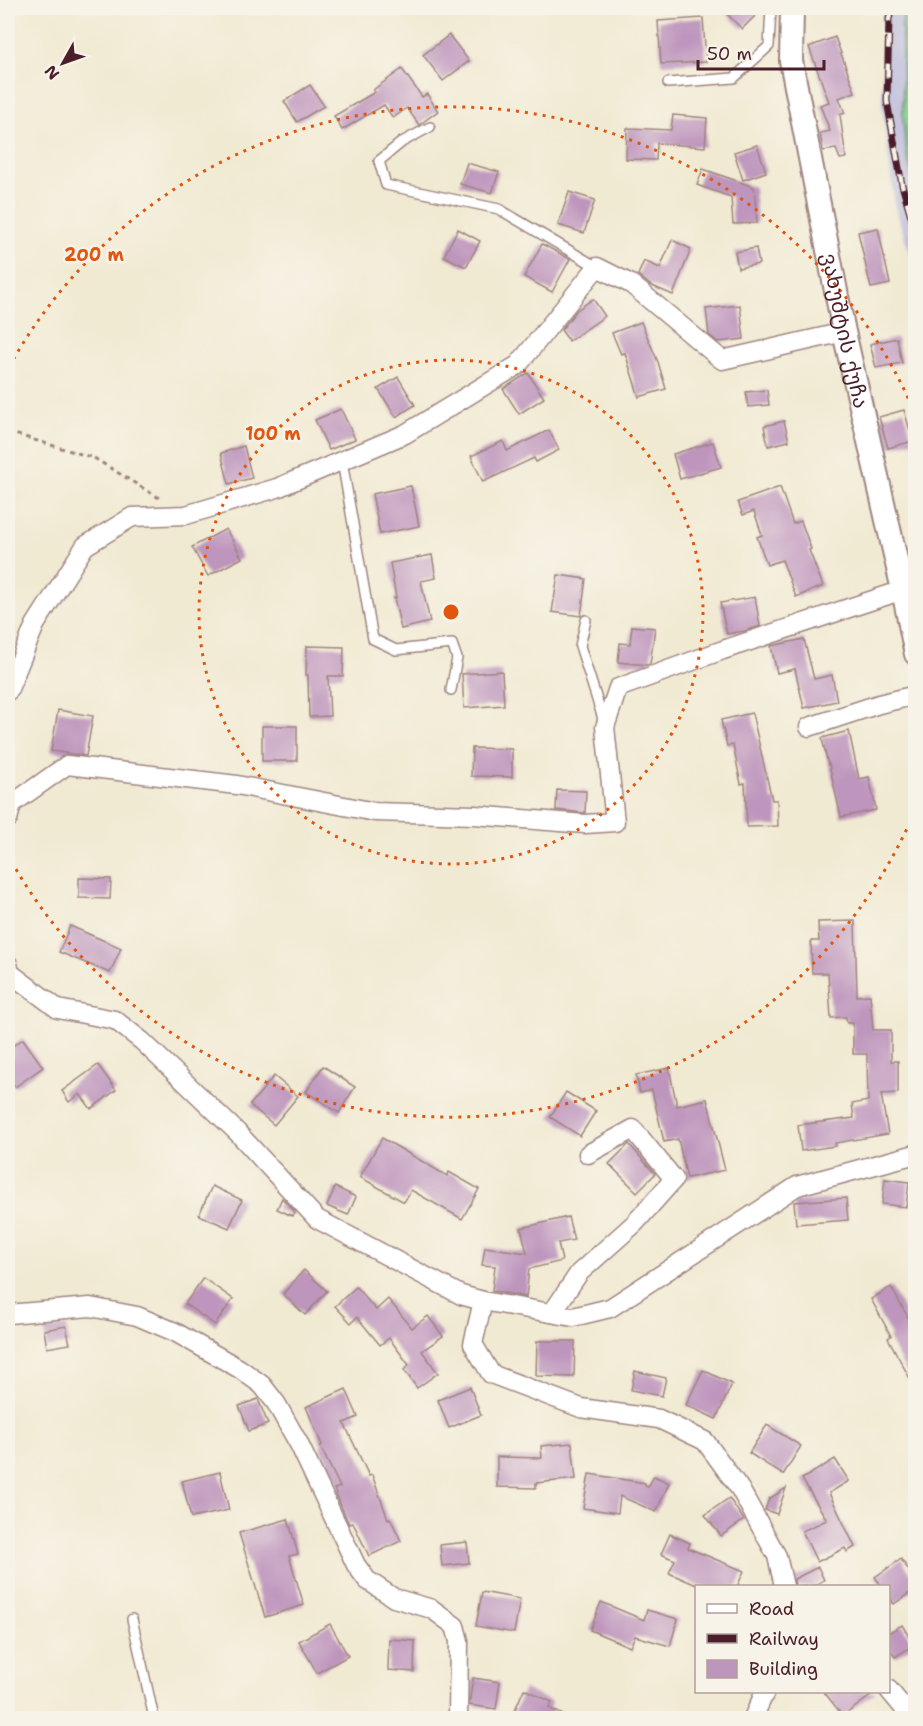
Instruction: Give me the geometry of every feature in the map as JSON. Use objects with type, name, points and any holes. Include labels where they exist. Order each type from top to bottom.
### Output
[{"type":"street","name":"ვახუშტის ქუჩა","points":[[792,8],[791,61],[844,332],[903,590],[915,654]]},
{"type":"street","points":[[8,691],[35,625],[85,546],[132,517],[186,515],[277,488],[405,434],[518,365],[597,267],[631,284],[722,360],[844,332]]},
{"type":"street","points":[[9,806],[67,765],[237,785],[375,812],[474,815],[585,824],[615,822],[605,728],[618,688],[903,590]]},
{"type":"street","points":[[809,727],[915,695]]},
{"type":"street","points":[[8,964],[10,973],[58,1009],[115,1020],[142,1041],[237,1132],[317,1219],[461,1295],[483,1301],[573,1317],[610,1308],[797,1186],[915,1154]]},
{"type":"street","points":[[552,1313],[579,1273],[635,1224],[674,1179],[633,1129],[588,1154]]},
{"type":"street","points":[[483,1301],[473,1344],[491,1374],[581,1408],[659,1419],[705,1441],[740,1488],[777,1556],[784,1585]]},
{"type":"street","points":[[8,1314],[90,1307],[137,1316],[175,1332],[240,1369],[262,1385],[276,1402],[299,1444],[356,1565],[367,1580],[394,1598],[432,1609],[455,1626],[459,1641],[458,1719]]},
{"type":"street","points":[[890,1692],[912,1719]]},
{"type":"street","points":[[753,1719],[765,1693]]},
{"type":"lane","points":[[668,83],[734,78],[769,46],[771,8]]},
{"type":"lane","points":[[429,127],[402,142],[379,161],[387,184],[499,209],[597,267]]},
{"type":"lane","points":[[342,460],[373,639],[396,650],[452,644],[457,658],[452,690]]},
{"type":"lane","points":[[586,620],[580,646],[605,728]]},
{"type":"lane","points":[[132,1619],[154,1719]]},
{"type":"path","points":[[8,432],[94,458],[186,515]]},
{"type":"shaded area","points":[[882,8],[905,8],[902,23],[903,120],[907,156],[915,183],[915,269],[895,207],[882,105]]},
{"type":"green space","points":[[905,8],[915,8],[915,183],[907,156],[903,120],[902,23]]},
{"type":"building","points":[[721,8],[763,8],[742,29]]},
{"type":"building","points":[[703,18],[706,62],[661,64],[658,21]]},
{"type":"building","points":[[449,35],[469,61],[443,81],[423,55]]},
{"type":"building","points":[[835,37],[855,92],[839,98],[845,113],[840,115],[846,158],[840,159],[836,149],[823,151],[820,133],[830,131],[820,105],[829,102],[809,47]]},
{"type":"building","points":[[402,69],[422,97],[427,94],[438,111],[419,125],[407,108],[393,118],[384,105],[342,130],[334,116],[375,92],[373,90]]},
{"type":"building","points":[[310,85],[324,106],[297,122],[284,101]]},
{"type":"building","points":[[673,115],[707,118],[705,147],[657,143],[656,160],[626,159],[627,128],[671,130]]},
{"type":"building","points":[[757,145],[766,172],[743,180],[734,152]]},
{"type":"building","points":[[467,163],[499,172],[492,193],[460,184]]},
{"type":"building","points":[[703,169],[754,187],[757,223],[733,224],[731,197],[697,185]]},
{"type":"building","points":[[569,192],[595,200],[584,233],[558,225]]},
{"type":"building","points":[[878,228],[890,284],[871,288],[858,232]]},
{"type":"building","points":[[458,229],[480,241],[466,267],[444,256]]},
{"type":"building","points":[[672,240],[691,249],[673,295],[650,285],[638,275],[644,261],[660,268]]},
{"type":"building","points":[[542,244],[570,259],[552,292],[524,277]]},
{"type":"building","points":[[756,248],[759,264],[738,268],[735,252]]},
{"type":"building","points":[[593,299],[605,316],[569,341],[561,330],[577,310]]},
{"type":"building","points":[[740,305],[744,339],[718,342],[709,335],[706,309]]},
{"type":"building","points":[[641,322],[658,362],[666,389],[639,397],[625,353],[621,354],[612,333]]},
{"type":"building","points":[[897,338],[902,363],[876,368],[870,344]]},
{"type":"building","points":[[528,373],[544,398],[519,414],[503,389]]},
{"type":"building","points":[[398,377],[415,405],[396,417],[378,389]]},
{"type":"building","points":[[767,390],[769,405],[748,407],[746,392]]},
{"type":"building","points":[[341,409],[355,439],[329,450],[315,420]]},
{"type":"building","points":[[904,410],[913,441],[888,448],[879,417]]},
{"type":"building","points":[[784,421],[789,441],[768,446],[764,426]]},
{"type":"building","points":[[549,430],[559,450],[536,462],[534,458],[483,482],[471,456],[503,441],[507,451]]},
{"type":"building","points":[[713,442],[721,467],[680,479],[673,454]]},
{"type":"building","points":[[244,446],[252,478],[229,484],[221,453]]},
{"type":"building","points":[[411,486],[419,526],[380,534],[372,494]]},
{"type":"building","points":[[780,487],[793,524],[801,521],[823,586],[796,597],[782,560],[767,565],[757,537],[762,535],[754,511],[743,515],[738,502]]},
{"type":"building","points":[[226,529],[242,558],[208,576],[192,547]]},
{"type":"building","points":[[432,555],[436,578],[421,581],[430,622],[401,629],[394,598],[396,598],[390,563]]},
{"type":"building","points":[[558,575],[586,579],[581,616],[552,612]]},
{"type":"building","points":[[755,597],[760,626],[727,634],[720,603]]},
{"type":"building","points":[[632,626],[655,628],[650,664],[618,662],[620,643],[630,644]]},
{"type":"building","points":[[804,639],[814,679],[832,675],[837,701],[804,708],[795,669],[777,673],[771,646]]},
{"type":"building","points":[[307,646],[344,647],[343,676],[328,676],[330,716],[309,717],[308,675],[306,675]]},
{"type":"building","points":[[502,671],[504,705],[464,708],[462,674]]},
{"type":"building","points":[[58,710],[93,716],[86,756],[51,751]]},
{"type":"building","points":[[752,713],[772,800],[777,800],[778,826],[747,827],[745,783],[741,784],[733,745],[727,746],[721,720]]},
{"type":"building","points":[[262,726],[297,726],[297,761],[262,761]]},
{"type":"building","points":[[849,731],[859,779],[869,777],[876,810],[841,817],[822,738]]},
{"type":"building","points":[[472,748],[512,749],[512,777],[471,776]]},
{"type":"building","points":[[557,790],[586,791],[585,813],[556,810]]},
{"type":"building","points":[[79,878],[111,879],[110,899],[79,898]]},
{"type":"building","points":[[855,921],[857,996],[870,995],[873,1030],[891,1030],[891,1061],[898,1061],[898,1093],[881,1094],[888,1134],[835,1143],[836,1146],[801,1151],[798,1125],[854,1118],[852,1104],[868,1101],[867,1054],[853,1054],[853,1023],[847,1023],[846,1017],[831,1018],[828,973],[812,973],[811,941],[819,941],[818,922]]},
{"type":"building","points":[[70,926],[121,948],[110,973],[59,952]]},
{"type":"building","points":[[23,1039],[43,1067],[15,1087],[8,1076],[8,1049]]},
{"type":"building","points":[[98,1065],[116,1090],[91,1109],[80,1094],[69,1102],[62,1091]]},
{"type":"building","points":[[323,1066],[355,1087],[339,1113],[306,1092]]},
{"type":"building","points":[[669,1068],[677,1106],[707,1099],[725,1170],[687,1178],[678,1139],[664,1142],[652,1090],[640,1093],[636,1075]]},
{"type":"building","points":[[274,1076],[298,1096],[274,1125],[250,1105]]},
{"type":"building","points":[[566,1092],[596,1111],[580,1136],[550,1117]]},
{"type":"building","points":[[382,1138],[447,1176],[449,1172],[479,1189],[462,1219],[411,1190],[404,1202],[360,1177]]},
{"type":"building","points":[[629,1144],[655,1174],[637,1192],[609,1164]]},
{"type":"building","points":[[885,1179],[909,1182],[906,1207],[882,1204]]},
{"type":"building","points":[[212,1186],[242,1200],[229,1228],[199,1215]]},
{"type":"building","points":[[335,1187],[356,1197],[348,1215],[327,1206]]},
{"type":"building","points":[[282,1198],[295,1212],[292,1216],[277,1209]]},
{"type":"building","points":[[846,1198],[848,1220],[796,1224],[794,1202]]},
{"type":"building","points":[[568,1217],[574,1240],[558,1243],[562,1261],[529,1269],[526,1297],[492,1291],[495,1266],[482,1265],[485,1247],[527,1253],[521,1228]]},
{"type":"building","points":[[304,1270],[327,1291],[305,1315],[283,1294]]},
{"type":"building","points":[[203,1278],[233,1299],[215,1325],[185,1304]]},
{"type":"building","points":[[356,1287],[376,1310],[388,1299],[412,1328],[428,1316],[443,1336],[422,1351],[438,1373],[417,1388],[404,1370],[409,1365],[389,1338],[380,1345],[357,1317],[351,1323],[335,1306]]},
{"type":"building","points":[[891,1287],[915,1330],[915,1388],[888,1338],[891,1336],[871,1299]]},
{"type":"building","points":[[66,1326],[70,1344],[47,1348],[44,1330]]},
{"type":"building","points":[[537,1341],[575,1341],[574,1377],[536,1376]]},
{"type":"building","points":[[703,1370],[732,1384],[716,1419],[686,1405]]},
{"type":"building","points":[[635,1371],[666,1378],[662,1396],[631,1390]]},
{"type":"building","points":[[470,1387],[481,1415],[449,1428],[438,1400]]},
{"type":"building","points":[[346,1389],[358,1417],[344,1423],[369,1476],[372,1475],[388,1519],[390,1518],[401,1541],[369,1556],[353,1523],[349,1524],[341,1506],[334,1489],[340,1487],[320,1446],[322,1445],[306,1407]]},
{"type":"building","points":[[258,1399],[268,1424],[249,1431],[239,1406]]},
{"type":"building","points":[[767,1425],[801,1446],[783,1475],[749,1453]]},
{"type":"building","points":[[572,1443],[576,1479],[536,1483],[536,1488],[497,1487],[497,1457],[542,1458],[541,1446]]},
{"type":"building","points":[[835,1459],[849,1481],[829,1493],[855,1547],[847,1552],[845,1548],[817,1562],[802,1531],[827,1520],[802,1479]]},
{"type":"building","points":[[220,1472],[229,1510],[191,1518],[182,1481]]},
{"type":"building","points":[[589,1474],[645,1483],[648,1487],[654,1476],[669,1483],[656,1512],[620,1496],[618,1513],[583,1508]]},
{"type":"building","points":[[786,1488],[777,1514],[765,1510],[769,1499]]},
{"type":"building","points":[[729,1498],[744,1520],[721,1536],[705,1515]]},
{"type":"building","points":[[288,1519],[298,1554],[289,1556],[304,1605],[265,1617],[239,1533]]},
{"type":"building","points":[[670,1534],[690,1543],[688,1548],[744,1571],[738,1585],[696,1585],[669,1573],[675,1560],[661,1554]]},
{"type":"building","points":[[467,1542],[469,1563],[442,1566],[440,1545]]},
{"type":"building","points":[[901,1559],[915,1579],[915,1589],[894,1604],[890,1599],[890,1585],[881,1585],[875,1577]]},
{"type":"building","points":[[818,1567],[824,1580],[815,1585],[795,1585],[794,1579]]},
{"type":"building","points":[[482,1592],[520,1599],[514,1633],[476,1626]]},
{"type":"building","points":[[601,1602],[644,1620],[647,1610],[678,1619],[670,1646],[635,1636],[630,1647],[590,1630]]},
{"type":"building","points":[[330,1624],[348,1656],[317,1673],[299,1641]]},
{"type":"building","points":[[902,1625],[914,1645],[895,1657],[890,1650],[890,1632]]},
{"type":"building","points":[[389,1639],[415,1641],[414,1672],[388,1670]]},
{"type":"building","points":[[473,1678],[500,1682],[496,1709],[469,1705]]},
{"type":"building","points":[[524,1689],[552,1702],[549,1708],[571,1719],[511,1719]]},
{"type":"building","points":[[825,1693],[875,1693],[843,1716]]},
{"type":"railway","points":[[892,8],[889,19],[887,101],[902,185],[916,233]]}]
